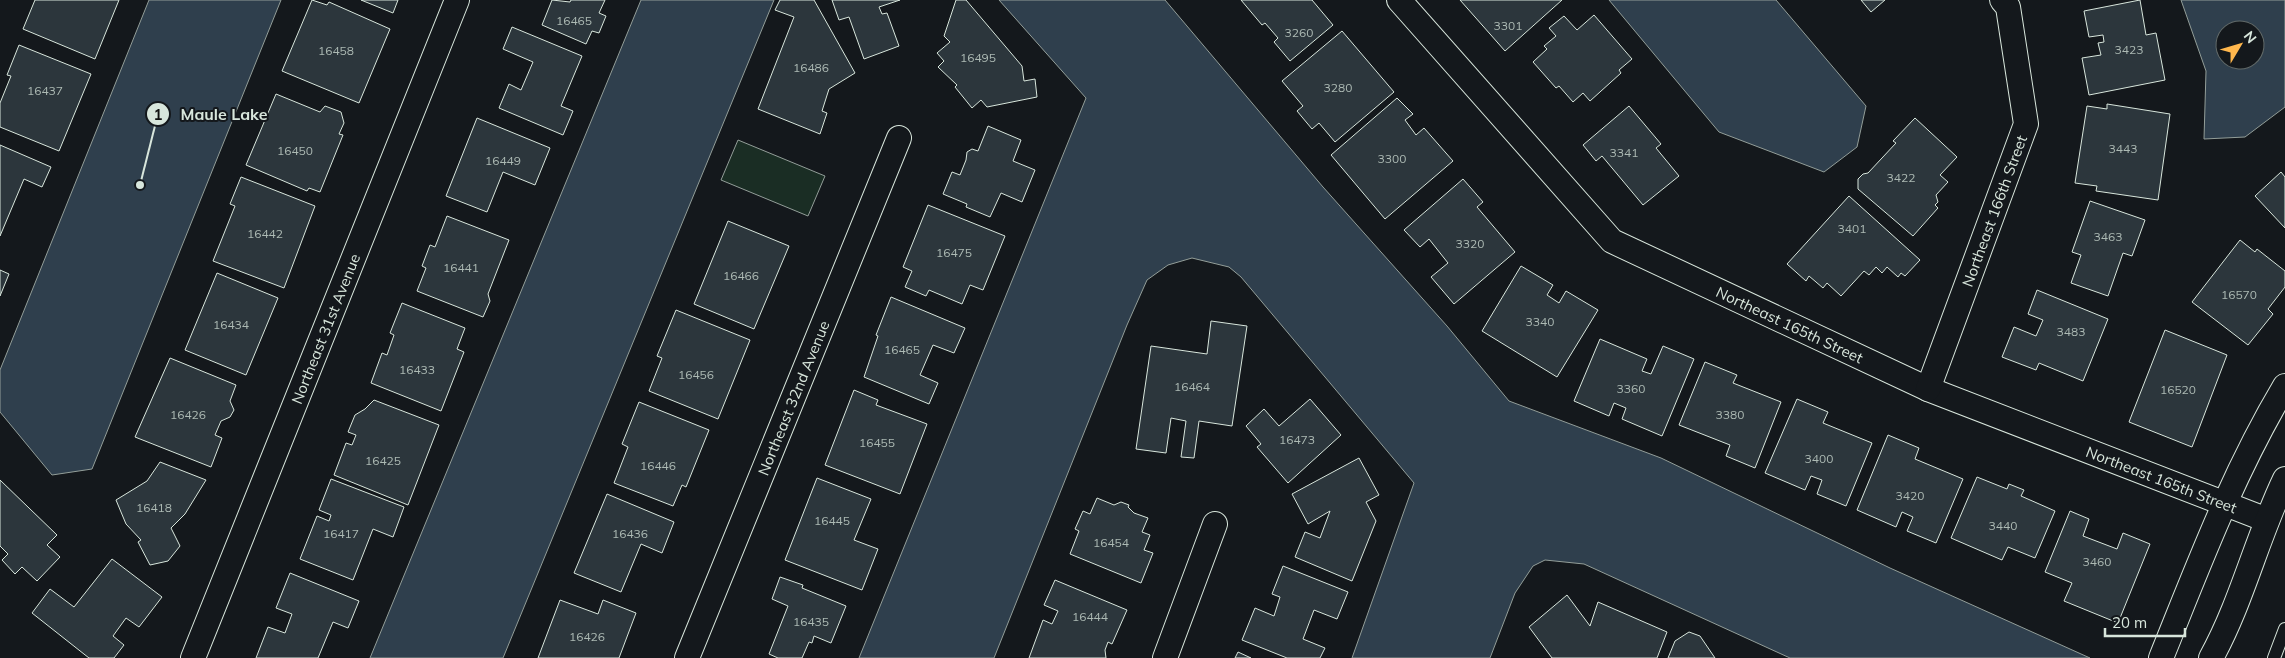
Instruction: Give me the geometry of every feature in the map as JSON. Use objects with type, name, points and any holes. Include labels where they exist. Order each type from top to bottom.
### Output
[{"type":"street","name":"Northeast 31st Avenue","points":[[194,658],[457,0]]},
{"type":"street","name":"Northeast 165th Street","points":[[1399,0],[1612,241],[1928,389],[2267,520]]},
{"type":"street","name":"Northeast 166th Street","points":[[1928,389],[2026,124],[2008,7],[2002,0]]},
{"type":"street","name":"Northeast 32nd Avenue","points":[[687,658],[899,138]]},
{"type":"street","points":[[2161,658],[2223,504],[2244,460],[2285,386]]},
{"type":"street","points":[[2220,658],[2224,635],[2267,520],[2285,479]]},
{"type":"street","points":[[1165,658],[1215,524]]},
{"type":"street","points":[[2210,658],[2224,635]]},
{"type":"lane","points":[[2274,658],[2285,630]]},
{"type":"green space","points":[[738,140],[825,176],[808,216],[721,180]]},
{"type":"water","points":[[149,0],[281,0],[92,469],[52,475],[0,412],[0,370]]},
{"type":"water","points":[[641,0],[774,0],[503,658],[370,658]]},
{"type":"water","points":[[999,0],[1165,0],[1323,187],[1447,326],[1509,401],[1661,458],[1890,568],[2090,658],[1790,658],[1584,564],[1545,560],[1533,566],[1515,593],[1490,658],[1352,658],[1414,483],[1241,277],[1229,267],[1192,258],[1168,265],[1147,280],[1127,325],[994,658],[859,658],[1086,98]]},
{"type":"water","points":[[1609,0],[1776,0],[1866,106],[1857,147],[1824,172],[1719,132]]},
{"type":"water","points":[[2181,0],[2285,0],[2285,107],[2245,137],[2204,139],[2206,71]]},
{"type":"building","points":[[35,0],[119,0],[95,59],[23,29]]},
{"type":"building","points":[[312,0],[327,5],[329,2],[390,29],[359,103],[282,71]]},
{"type":"building","points":[[361,0],[398,0],[393,13]]},
{"type":"building","points":[[552,0],[570,2],[571,0],[605,0],[599,13],[606,16],[599,33],[592,31],[586,44],[542,25]]},
{"type":"building","points":[[780,0],[814,0],[855,73],[829,89],[822,111],[827,113],[820,134],[758,109],[794,17],[775,10]]},
{"type":"building","points":[[832,0],[900,0],[879,7],[882,14],[887,13],[899,46],[864,59],[849,17],[839,20]]},
{"type":"building","points":[[956,0],[966,0],[1022,66],[1024,81],[1035,79],[1037,97],[987,107],[981,100],[972,108],[955,87],[957,85],[938,67],[944,61],[937,53],[950,42],[944,36]]},
{"type":"building","points":[[1241,0],[1312,0],[1333,25],[1290,61],[1274,42],[1278,38],[1265,23],[1262,25]]},
{"type":"building","points":[[1460,0],[1562,0],[1505,51]]},
{"type":"building","points":[[1861,0],[1885,0],[1871,12]]},
{"type":"building","points":[[2140,0],[2146,35],[2156,33],[2165,80],[2089,95],[2082,58],[2101,55],[2098,43],[2104,42],[2103,35],[2089,37],[2084,11]]},
{"type":"building","points":[[1594,15],[1632,59],[1619,70],[1621,73],[1590,101],[1583,93],[1573,102],[1559,86],[1556,88],[1533,62],[1547,49],[1544,46],[1556,36],[1549,28],[1564,16],[1577,30]]},
{"type":"building","points":[[512,27],[582,56],[561,106],[573,111],[563,135],[499,108],[509,84],[521,90],[533,62],[503,49]]},
{"type":"building","points":[[1342,31],[1394,92],[1335,142],[1319,123],[1312,129],[1297,111],[1303,106],[1282,81]]},
{"type":"building","points":[[19,45],[91,74],[59,151],[0,127],[0,103],[11,76],[7,75]]},
{"type":"building","points":[[276,94],[320,112],[325,106],[341,112],[344,123],[339,134],[343,135],[320,192],[309,188],[307,191],[246,165]]},
{"type":"building","points":[[1397,98],[1413,114],[1405,120],[1416,135],[1424,128],[1453,161],[1385,219],[1331,155]]},
{"type":"building","points":[[2107,104],[2170,114],[2158,200],[2096,191],[2097,186],[2075,183],[2087,106],[2107,109]]},
{"type":"building","points":[[1629,106],[1661,144],[1656,148],[1679,176],[1643,205],[1602,156],[1596,161],[1583,145]]},
{"type":"building","points":[[477,118],[550,148],[535,185],[503,172],[487,212],[446,196]]},
{"type":"building","points":[[1915,118],[1957,157],[1940,175],[1948,182],[1936,195],[1938,202],[1935,205],[1938,208],[1913,236],[1858,189],[1858,179],[1863,174],[1868,173],[1896,143],[1893,141]]},
{"type":"building","points":[[988,126],[1021,140],[1013,161],[1035,170],[1022,202],[1001,193],[990,217],[966,207],[967,204],[943,194],[952,172],[960,175],[967,152],[972,149],[978,151]]},
{"type":"building","points":[[0,145],[51,167],[42,187],[24,179],[0,236]]},
{"type":"building","points":[[2281,172],[2285,177],[2285,228],[2255,196]]},
{"type":"building","points":[[241,177],[315,206],[284,288],[213,261],[235,206],[230,204]]},
{"type":"building","points":[[1463,179],[1483,202],[1477,207],[1515,252],[1454,304],[1431,277],[1448,263],[1429,239],[1420,247],[1404,230]]},
{"type":"building","points":[[1849,196],[1920,260],[1905,276],[1901,273],[1898,277],[1887,267],[1882,273],[1876,267],[1869,275],[1864,271],[1841,296],[1827,283],[1823,288],[1809,276],[1806,281],[1787,264]]},
{"type":"building","points":[[2090,201],[2145,220],[2132,256],[2123,253],[2108,296],[2071,283],[2081,255],[2072,252]]},
{"type":"building","points":[[928,205],[1005,236],[983,290],[970,285],[962,304],[929,290],[926,296],[905,287],[912,271],[903,267]]},
{"type":"building","points":[[447,216],[509,240],[488,294],[490,301],[483,317],[417,291],[426,268],[422,266],[430,245],[435,247]]},
{"type":"building","points":[[728,221],[789,246],[754,329],[694,304]]},
{"type":"building","points":[[2240,240],[2255,252],[2257,249],[2285,271],[2285,287],[2268,309],[2273,314],[2248,345],[2192,302]]},
{"type":"building","points":[[1521,266],[1553,285],[1547,295],[1559,303],[1566,291],[1598,310],[1557,377],[1482,331]]},
{"type":"building","points":[[0,270],[9,274],[0,296]]},
{"type":"building","points":[[217,273],[278,298],[246,375],[185,350]]},
{"type":"building","points":[[2037,290],[2108,319],[2083,381],[2039,363],[2036,370],[2002,357],[2014,327],[2036,336],[2043,320],[2028,314]]},
{"type":"building","points":[[891,297],[965,328],[954,353],[933,345],[920,375],[938,383],[929,404],[864,377],[878,336],[876,335]]},
{"type":"building","points":[[402,303],[465,328],[457,349],[464,352],[441,411],[371,383],[382,353],[387,355],[394,335],[390,333]]},
{"type":"building","points":[[676,310],[750,340],[718,419],[649,391],[662,358],[657,356]]},
{"type":"building","points":[[1211,321],[1247,326],[1232,426],[1199,421],[1194,458],[1181,457],[1186,421],[1171,418],[1166,453],[1136,449],[1151,346],[1207,354]]},
{"type":"building","points":[[2165,330],[2227,355],[2192,447],[2129,422]]},
{"type":"building","points":[[1600,339],[1647,359],[1642,371],[1651,374],[1663,346],[1694,359],[1662,436],[1622,419],[1626,408],[1614,403],[1609,416],[1574,401]]},
{"type":"building","points":[[170,358],[236,385],[230,401],[234,410],[230,417],[221,421],[215,435],[222,438],[211,467],[135,437]]},
{"type":"building","points":[[1705,362],[1737,375],[1733,383],[1781,402],[1755,468],[1726,456],[1730,445],[1679,425]]},
{"type":"building","points":[[854,390],[878,400],[876,405],[927,424],[900,494],[825,465]]},
{"type":"building","points":[[1310,399],[1341,435],[1288,483],[1257,447],[1261,444],[1246,426],[1264,409],[1279,426]]},
{"type":"building","points":[[1797,399],[1828,412],[1823,423],[1872,443],[1846,506],[1817,494],[1822,480],[1811,476],[1805,490],[1765,473]]},
{"type":"building","points":[[374,400],[439,425],[408,505],[334,475],[346,443],[352,445],[356,435],[348,432],[355,415]]},
{"type":"building","points":[[639,402],[709,430],[686,487],[682,485],[673,506],[614,483],[628,447],[622,444]]},
{"type":"building","points":[[1888,435],[1919,448],[1915,459],[1963,479],[1936,543],[1907,531],[1913,517],[1902,512],[1896,527],[1857,510]]},
{"type":"building","points":[[1359,458],[1379,495],[1366,502],[1376,521],[1352,581],[1295,557],[1305,532],[1320,538],[1330,511],[1308,524],[1292,494]]},
{"type":"building","points":[[160,462],[206,480],[185,514],[171,528],[180,546],[168,561],[150,565],[138,542],[141,540],[126,524],[116,500],[147,481]]},
{"type":"building","points":[[1977,477],[2007,489],[2009,484],[2024,490],[2021,496],[2055,511],[2035,558],[2008,547],[2002,560],[1951,538]]},
{"type":"building","points":[[817,478],[871,499],[854,540],[878,549],[862,590],[785,560]]},
{"type":"building","points":[[331,479],[404,507],[393,537],[373,529],[353,580],[300,559],[317,516],[329,521],[331,515],[319,510]]},
{"type":"building","points":[[0,480],[57,535],[47,545],[60,557],[37,581],[22,567],[15,574],[2,560],[8,554],[0,546]]},
{"type":"building","points":[[607,494],[674,522],[662,553],[641,544],[621,592],[574,573]]},
{"type":"building","points":[[1097,498],[1114,505],[1121,502],[1129,505],[1128,507],[1134,513],[1148,518],[1142,532],[1150,535],[1144,550],[1153,553],[1141,583],[1070,554],[1079,531],[1075,529],[1083,511],[1090,514]]},
{"type":"building","points":[[2070,511],[2089,519],[2083,536],[2117,549],[2123,533],[2150,544],[2118,623],[2064,601],[2072,583],[2045,572]]},
{"type":"building","points":[[112,559],[162,597],[139,627],[126,618],[113,636],[124,645],[114,658],[89,658],[32,613],[50,589],[74,607]]},
{"type":"building","points":[[1283,566],[1348,592],[1337,619],[1314,610],[1303,639],[1325,648],[1320,658],[1287,658],[1242,640],[1255,608],[1274,616],[1280,597],[1272,594]]},
{"type":"building","points":[[290,573],[359,601],[348,628],[333,622],[318,658],[256,658],[268,627],[285,633],[292,614],[276,608]]},
{"type":"building","points":[[780,577],[803,585],[802,588],[846,606],[831,643],[814,636],[812,643],[809,642],[802,658],[778,658],[769,654],[788,606],[772,599]]},
{"type":"building","points":[[1055,580],[1127,610],[1112,644],[1108,642],[1105,650],[1106,658],[1029,658],[1043,620],[1052,624],[1058,611],[1044,605]]},
{"type":"building","points":[[1567,595],[1590,626],[1598,602],[1667,632],[1657,658],[1552,658],[1529,627]]},
{"type":"building","points":[[560,600],[598,614],[603,600],[636,613],[619,658],[538,658]]},
{"type":"building","points":[[1689,632],[1700,636],[1715,658],[1668,658],[1675,641]]},
{"type":"building","points":[[1238,652],[1251,658],[1235,658]]},
{"type":"place","name":"Maule Lake","points":[[140,185]]}]
